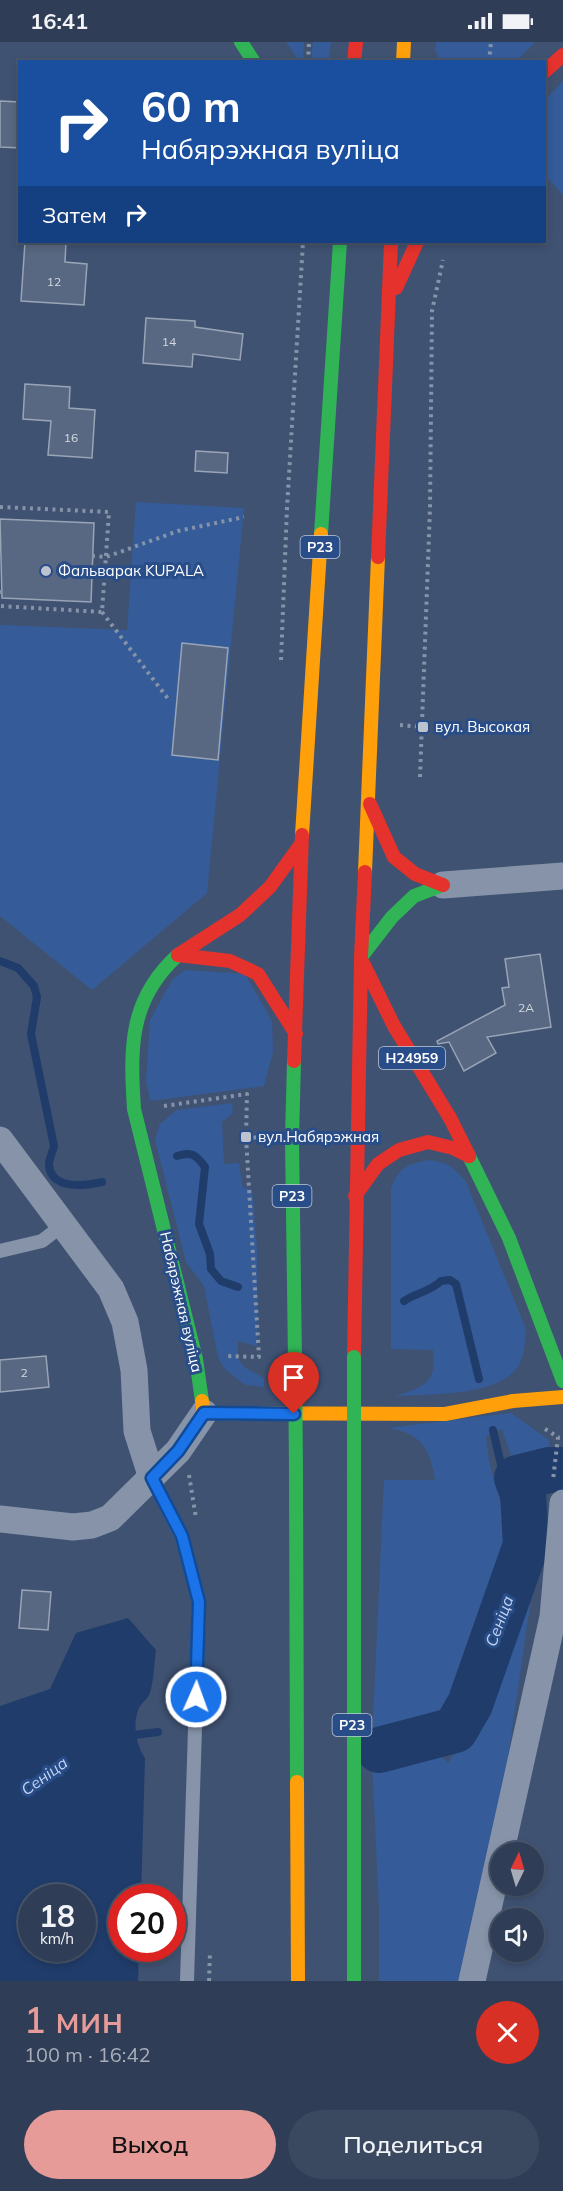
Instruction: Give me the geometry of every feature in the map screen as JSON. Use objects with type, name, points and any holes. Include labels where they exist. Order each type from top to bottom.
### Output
[{"type":"main road","points":[[241,42],[253,60]]},
{"type":"main road","points":[[354,60],[356,42]]},
{"type":"main road","points":[[402,60],[404,42]]},
{"type":"main road","points":[[546,70],[563,55]]},
{"type":"main road","name":"Р23","points":[[354,1981],[355,1196],[361,957],[391,243]]},
{"type":"main road","name":"Р23","points":[[387,309],[417,243]]},
{"type":"main road","name":"Р23","points":[[298,1981],[292,1139],[301,844],[339,244]]},
{"type":"main road","points":[[367,798],[394,857],[415,874],[443,885]]},
{"type":"main road","name":"Набярэжная вуліца","points":[[204,1413],[196,1359],[134,1109],[131,1073],[136,1023],[142,1001],[164,965],[240,915],[270,887],[301,844]]},
{"type":"main road","points":[[361,957],[392,917],[414,896],[443,885]]},
{"type":"main road","points":[[178,955],[230,961],[258,974],[296,1034]]},
{"type":"main road","name":"Н24959","points":[[361,957],[394,1026],[450,1118],[491,1195],[534,1299],[563,1381]]},
{"type":"main road","points":[[355,1196],[378,1164],[399,1150],[428,1142],[453,1148],[469,1156]]},
{"type":"main road","points":[[204,1413],[445,1414],[513,1401],[563,1397]]},
{"type":"street","points":[[443,885],[563,876]]},
{"type":"street","points":[[0,1140],[111,1289],[126,1322],[134,1370],[137,1431],[152,1478]]},
{"type":"street","points":[[0,1519],[73,1527],[92,1525],[110,1518],[178,1451],[204,1413]]},
{"type":"street","points":[[472,1981],[558,1619],[558,1493]]},
{"type":"lane","points":[[0,1251],[42,1241],[64,1224]]},
{"type":"lane","points":[[152,1478],[182,1536],[199,1602],[187,1981]]},
{"type":"path","points":[[308,60],[309,42]]},
{"type":"path","points":[[489,60],[491,42]]},
{"type":"path","points":[[281,662],[287,508],[303,243]]},
{"type":"path","points":[[420,777],[430,508],[432,311],[444,253]]},
{"type":"path","points":[[0,507],[109,512],[102,612],[169,700]]},
{"type":"path","points":[[92,556],[106,557],[178,531],[244,518]]},
{"type":"path","points":[[0,606],[102,612]]},
{"type":"path","points":[[134,1109],[247,1094],[246,1137],[258,1357],[219,1356]]},
{"type":"path","points":[[556,1451],[558,1493]]},
{"type":"shaded area","points":[[286,42],[304,42],[303,60],[298,60]]},
{"type":"shaded area","points":[[313,42],[331,42],[329,60],[311,60]]},
{"type":"shaded area","points":[[436,42],[535,42],[517,60],[440,60],[435,50]]},
{"type":"shaded area","points":[[563,81],[563,194],[546,176],[546,99]]},
{"type":"shaded area","points":[[136,502],[244,508],[207,893],[92,990],[0,916],[0,625],[127,630]]},
{"type":"shaded area","points":[[185,970],[245,974],[272,1021],[273,1052],[264,1086],[150,1101],[146,1080],[150,1020],[172,980]]},
{"type":"shaded area","points":[[232,1103],[233,1113],[222,1122],[224,1164],[239,1163],[243,1188],[252,1189],[257,1249],[257,1346],[238,1341],[238,1359],[244,1367],[264,1378],[264,1387],[246,1385],[224,1368],[218,1357],[204,1286],[186,1262],[155,1140],[160,1124],[177,1110]]},
{"type":"shaded area","points":[[428,1160],[450,1166],[466,1182],[526,1329],[525,1344],[523,1355],[516,1369],[506,1378],[492,1385],[460,1392],[395,1396],[421,1386],[433,1370],[433,1350],[391,1349],[391,1188],[401,1171],[415,1163]]},
{"type":"shaded area","points":[[511,1413],[549,1440],[548,1464],[523,1468],[514,1465],[502,1429],[486,1436],[489,1461],[502,1509],[517,1540],[489,1615],[438,1726],[372,1743],[384,1480],[435,1480],[430,1459],[422,1444],[409,1434],[389,1428]]},
{"type":"shaded area","points":[[543,1496],[505,1779],[459,1981],[379,1981],[379,1908],[372,1761],[431,1746],[448,1763],[478,1718],[534,1545],[531,1500]]},
{"type":"water","points":[[128,1618],[156,1650],[150,1693],[139,1708],[135,1727],[137,1741],[145,1758],[141,1884],[108,1884],[108,1962],[139,1962],[138,1981],[0,1981],[0,1706],[50,1689],[76,1633]]},
{"type":"building","points":[[0,101],[18,102],[18,148],[0,147]]},
{"type":"building","points":[[25,243],[66,243],[65,262],[87,264],[84,305],[21,301]]},
{"type":"building","points":[[146,318],[195,321],[195,327],[243,334],[240,360],[193,354],[192,367],[143,363]]},
{"type":"building","points":[[25,384],[70,387],[69,408],[95,410],[92,458],[48,455],[51,421],[23,419]]},
{"type":"building","points":[[196,451],[228,453],[227,473],[195,471]]},
{"type":"building","name":"Фальварак KUPALA","points":[[0,519],[94,523],[91,602],[2,598]]},
{"type":"building","points":[[182,643],[228,648],[218,760],[172,755]]},
{"type":"building","points":[[540,954],[551,1027],[487,1037],[496,1053],[464,1071],[449,1042],[438,1044],[437,1041],[505,1005],[502,988],[509,987],[505,959]]},
{"type":"building","points":[[46,1356],[49,1387],[0,1392],[0,1360]]},
{"type":"building","points":[[22,1590],[51,1592],[48,1630],[19,1628]]},
{"type":"waterway","points":[[0,961],[18,968],[34,986],[37,997],[31,1034],[54,1146],[49,1162],[51,1173],[56,1179],[70,1184],[87,1185],[102,1182]]},
{"type":"waterway","points":[[177,1156],[193,1155],[205,1167],[199,1224],[210,1254],[211,1269],[221,1281],[238,1287]]},
{"type":"waterway","points":[[404,1301],[441,1281],[450,1280],[456,1284],[479,1379]]},
{"type":"waterway","points":[[493,1430],[502,1469],[517,1478]]},
{"type":"waterway","name":"Сеніца","points":[[379,1750],[455,1730],[470,1704],[526,1545],[523,1493],[517,1478],[549,1470],[563,1470]]},
{"type":"waterway","name":"Сеніца","points":[[126,1736],[158,1732]]},
{"type":"traffic: fast","points":[[241,42],[253,60]]},
{"type":"traffic: fast","points":[[321,534],[340,243]]},
{"type":"traffic: fast","points":[[361,957],[392,917],[414,896],[443,885]]},
{"type":"traffic: fast","points":[[178,955],[162,972],[141,1007],[133,1045],[134,1109],[196,1359],[202,1401]]},
{"type":"traffic: fast","points":[[294,1061],[292,1139],[295,1359]]},
{"type":"traffic: fast","points":[[469,1156],[509,1238],[563,1381]]},
{"type":"traffic: fast","points":[[354,1357],[354,1469]]},
{"type":"traffic: fast","points":[[295,1359],[296,1471]]},
{"type":"traffic: fast","points":[[354,1469],[354,1981]]},
{"type":"traffic: fast","points":[[296,1471],[297,1782]]},
{"type":"traffic: slow","points":[[403,60],[404,42]]},
{"type":"traffic: slow","points":[[302,835],[321,534]]},
{"type":"traffic: slow","points":[[365,872],[378,557]]},
{"type":"traffic: slow","points":[[202,1401],[204,1413],[445,1414],[513,1401],[563,1397]]},
{"type":"traffic: slow","points":[[297,1782],[298,1981]]},
{"type":"traffic: jam","points":[[354,60],[356,42]]},
{"type":"traffic: jam","points":[[546,70],[563,55]]},
{"type":"traffic: jam","points":[[378,557],[391,243]]},
{"type":"traffic: jam","points":[[396,288],[417,243]]},
{"type":"traffic: jam","points":[[370,804],[394,857],[415,874],[443,885]]},
{"type":"traffic: jam","points":[[294,1061],[302,835]]},
{"type":"traffic: jam","points":[[178,955],[240,915],[270,887],[301,844]]},
{"type":"traffic: jam","points":[[354,1357],[361,957],[365,872]]},
{"type":"traffic: jam","points":[[178,955],[230,961],[258,974],[296,1034]]},
{"type":"traffic: jam","points":[[363,963],[394,1026],[450,1118],[469,1156]]},
{"type":"traffic: jam","points":[[355,1196],[378,1164],[399,1150],[428,1142],[453,1148],[469,1156]]},
{"type":"place","name":"Фальварак KUPALA","points":[[46,571]]},
{"type":"place","name":"вул. Высокая","points":[[423,727]]},
{"type":"place","name":"вул.Набярэжная","points":[[246,1137]]},
{"type":"route","points":[[196,1697],[199,1602],[182,1536],[152,1478],[178,1451],[204,1413],[294,1414]]}]
